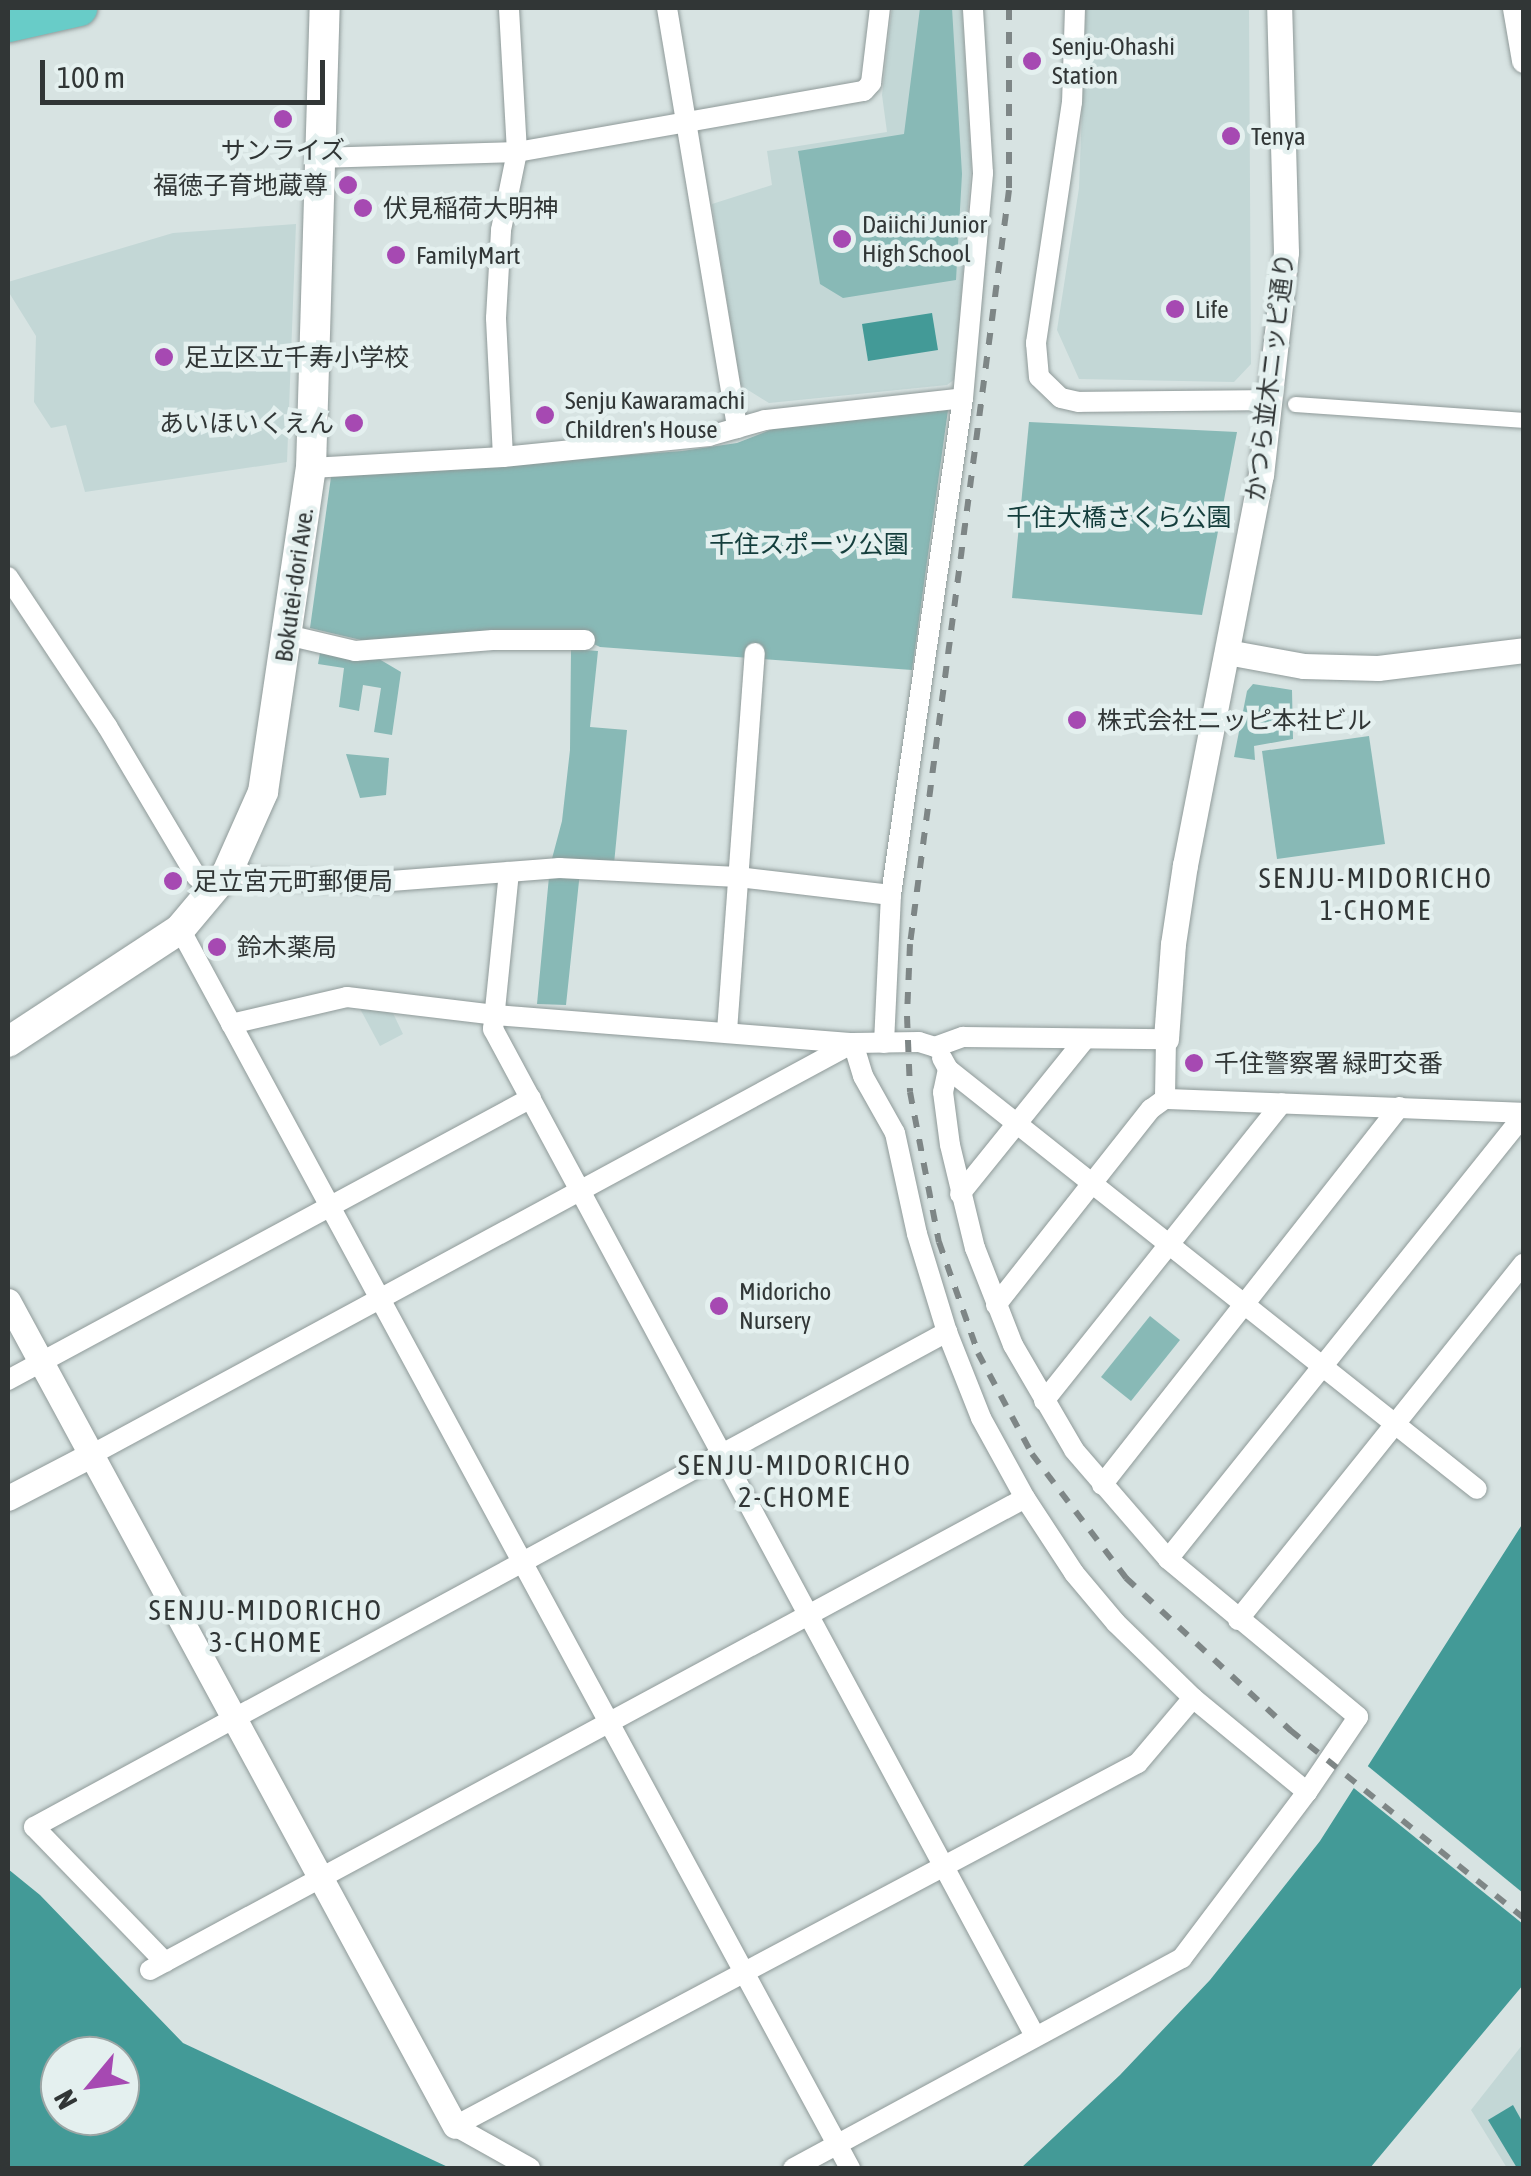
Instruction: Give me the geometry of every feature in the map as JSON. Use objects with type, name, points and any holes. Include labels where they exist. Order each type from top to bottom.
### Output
[{"type":"highway","points":[[8,24],[78,8]]},
{"type":"main road","name":"Bokutei-dori Ave.","points":[[8,1042],[180,929],[221,880],[263,792],[311,468],[324,8]]},
{"type":"street","points":[[503,456],[496,318],[501,230],[517,152],[509,8]]},
{"type":"street","points":[[667,8],[737,428]]},
{"type":"street","points":[[320,158],[517,152],[864,91],[871,82],[880,8]]},
{"type":"street","points":[[884,1043],[891,894],[963,398],[983,173],[973,8]]},
{"type":"street","points":[[1075,8],[1070,121],[1036,343],[1040,377],[1062,398],[1079,402],[1267,400]]},
{"type":"street","name":"かつら並木ニッピ通り","points":[[1166,1039],[1180,897],[1261,475],[1286,252],[1279,8]]},
{"type":"street","points":[[1515,8],[1524,60]]},
{"type":"street","points":[[311,468],[503,456],[709,436],[765,420],[963,398]]},
{"type":"street","points":[[1295,404],[1524,420]]},
{"type":"street","points":[[8,577],[106,726],[196,876],[221,880],[378,882],[559,868],[738,878],[891,894]]},
{"type":"street","points":[[287,635],[355,651],[493,640],[585,640]]},
{"type":"street","points":[[1227,652],[1303,666],[1378,668],[1524,650]]},
{"type":"street","points":[[727,1031],[756,653]]},
{"type":"street","points":[[509,872],[493,1029],[1035,2036]]},
{"type":"street","points":[[180,929],[850,2168]]},
{"type":"street","points":[[231,1024],[347,997],[494,1015],[853,1043],[935,1046],[963,1037],[1166,1039],[1162,1087],[1165,1100]]},
{"type":"street","points":[[960,1194],[1085,1039]]},
{"type":"street","points":[[8,1498],[853,1043]]},
{"type":"street","points":[[853,1043],[862,1076],[895,1134],[917,1234],[947,1332],[981,1418],[1025,1498],[1074,1573],[1193,1698],[1307,1792]]},
{"type":"street","points":[[935,1046],[948,1069],[1477,1490]]},
{"type":"street","points":[[793,2168],[1182,1958],[1307,1792],[1358,1716],[1168,1559],[1102,1485],[1044,1401],[996,1305],[960,1194],[943,1092],[948,1069]]},
{"type":"street","points":[[8,1380],[531,1098]]},
{"type":"street","points":[[996,1305],[1151,1109],[1165,1100],[1524,1114]]},
{"type":"street","points":[[1044,1401],[1282,1104]]},
{"type":"street","points":[[1102,1485],[1399,1107]]},
{"type":"street","points":[[1168,1559],[1524,1114]]},
{"type":"street","points":[[1238,1620],[1524,1263]]},
{"type":"street","points":[[8,1301],[456,2126],[530,2168]]},
{"type":"street","points":[[947,1332],[34,1827],[158,1966],[1025,1498]]},
{"type":"street","points":[[456,2126],[1138,1763],[1193,1698]]},
{"type":"shaded area","name":"Daiichi Junior High School","points":[[892,8],[962,8],[971,165],[955,379],[947,385],[769,403],[740,385],[712,204],[772,185],[767,151],[887,132],[882,95]]},
{"type":"shaded area","points":[[1086,8],[1249,8],[1251,364],[1234,382],[1079,379],[1057,330],[1079,188]]},
{"type":"shaded area","name":"足立区立千寿小学校","points":[[296,224],[287,462],[85,492],[66,425],[51,428],[34,402],[36,336],[8,291],[8,282],[173,233]]},
{"type":"shaded area","points":[[932,313],[938,350],[868,361],[862,324]]},
{"type":"shaded area","points":[[357,1003],[390,1007],[403,1034],[380,1046]]},
{"type":"shaded area","points":[[1523,1523],[1523,1985],[1370,2168],[1021,2168],[1120,2075],[1210,1980],[1320,1841]]},
{"type":"shaded area","points":[[8,1869],[40,1895],[183,2043],[450,2168],[8,2168]]},
{"type":"shaded area","points":[[1523,2044],[1523,2168],[1507,2168],[1471,2110]]},
{"type":"shaded area","points":[[1513,2105],[1523,2123],[1523,2168],[1517,2168],[1488,2120]]},
{"type":"green space","points":[[920,8],[952,8],[962,174],[956,280],[843,298],[820,284],[798,151],[904,134]]},
{"type":"green space","name":"千住スポーツ公園","points":[[948,410],[912,670],[600,647],[573,634],[361,640],[310,628],[331,477],[682,451],[737,443],[778,427]]},
{"type":"green space","name":"千住大橋さくら公園","points":[[1029,422],[1237,432],[1202,615],[1012,598]]},
{"type":"green space","points":[[321,647],[374,656],[401,672],[392,735],[374,732],[381,688],[363,685],[359,711],[339,707],[344,668],[318,664]]},
{"type":"green space","points":[[571,649],[598,651],[590,727],[627,730],[614,864],[581,862],[566,1005],[537,1004],[550,866],[562,821],[570,750]]},
{"type":"green space","points":[[1253,684],[1292,690],[1293,739],[1254,746],[1255,760],[1234,757],[1247,691]]},
{"type":"green space","points":[[1369,736],[1385,844],[1277,859],[1262,751]]},
{"type":"green space","points":[[346,754],[389,758],[386,795],[360,798]]},
{"type":"green space","points":[[1150,1316],[1180,1340],[1131,1401],[1101,1377]]},
{"type":"pier","points":[[1364,1763],[1523,1893],[1523,1924],[1350,1785]]},
{"type":"railway","points":[[1009,8],[1009,190],[910,944],[910,1092],[939,1242],[978,1353],[1032,1454],[1126,1578],[1290,1730],[1524,1918]]},
{"type":"place","name":"Senju-Ohashi Station","points":[[1032,61]]},
{"type":"place","name":"サンライズ","points":[[283,119]]},
{"type":"place","name":"Tenya","points":[[1231,136]]},
{"type":"place","name":"福徳子育地蔵尊","points":[[348,185]]},
{"type":"place","name":"伏見稲荷大明神","points":[[363,208]]},
{"type":"place","name":"Daiichi Junior High School","points":[[842,239]]},
{"type":"place","name":"FamilyMart","points":[[396,255]]},
{"type":"place","name":"Life","points":[[1175,309]]},
{"type":"place","name":"足立区立千寿小学校","points":[[164,357]]},
{"type":"place","name":"Senju Kawaramachi Children's House","points":[[545,415]]},
{"type":"place","name":"あいほいくえん","points":[[354,423]]},
{"type":"place","name":"株式会社ニッピ本社ビル","points":[[1077,720]]},
{"type":"place","name":"足立宮元町郵便局","points":[[173,881]]},
{"type":"place","name":"鈴木薬局","points":[[217,947]]},
{"type":"place","name":"千住警察署 緑町交番","points":[[1194,1063]]},
{"type":"place","name":"Midoricho Nursery","points":[[719,1306]]},
{"type":"district","name":"SENJU-MIDORICHO 1-CHOME","points":[[1376,894]]},
{"type":"district","name":"SENJU-MIDORICHO 2-CHOME","points":[[795,1481]]},
{"type":"district","name":"SENJU-MIDORICHO 3-CHOME","points":[[266,1626]]}]
